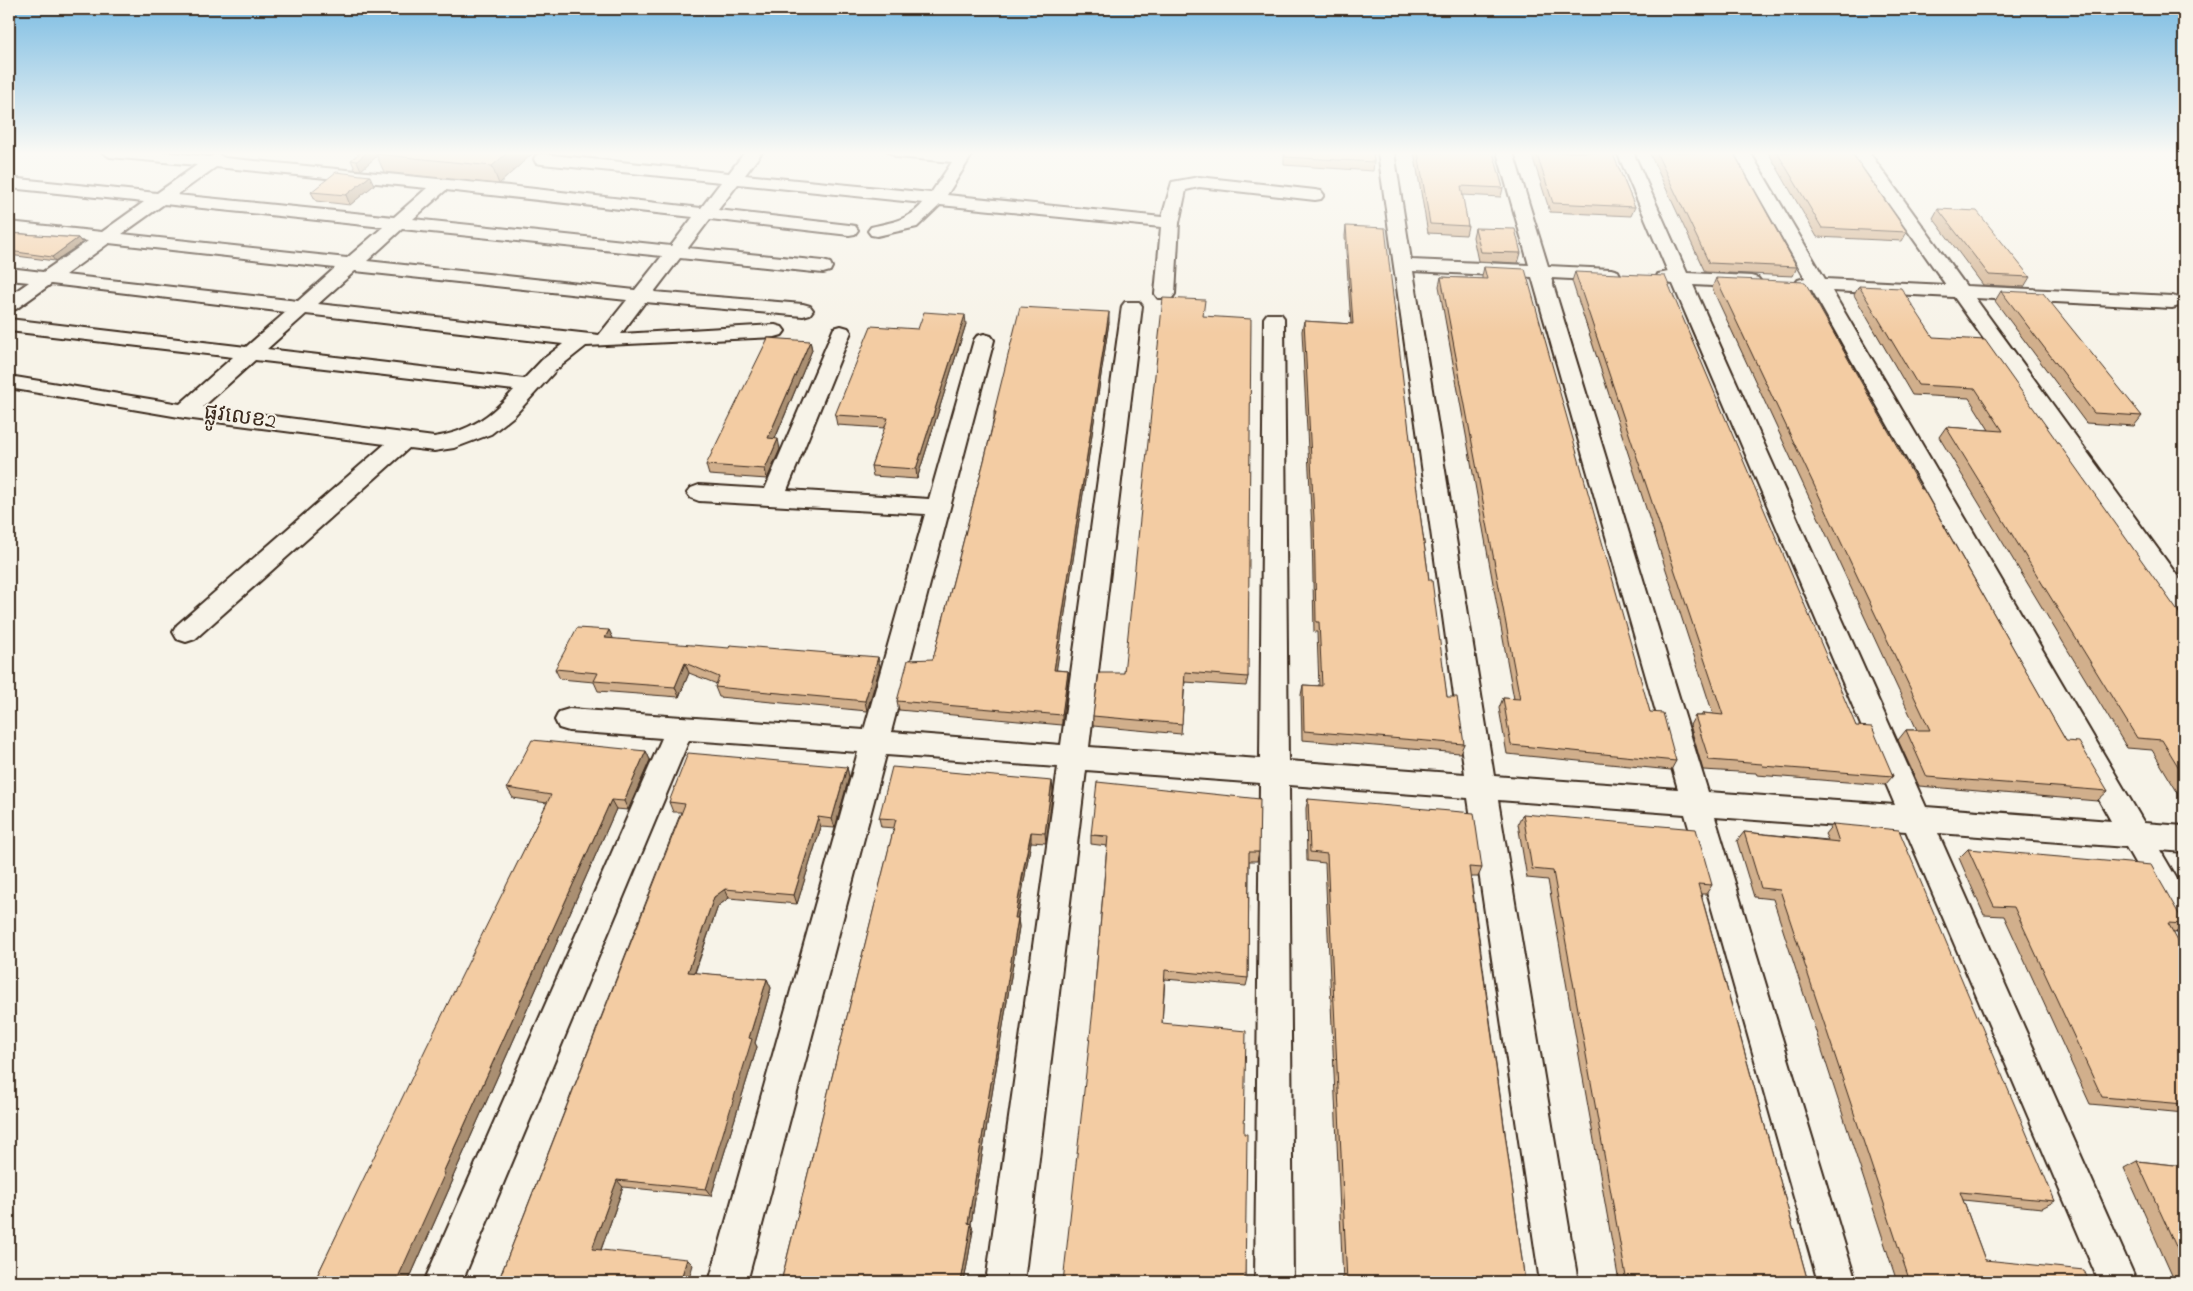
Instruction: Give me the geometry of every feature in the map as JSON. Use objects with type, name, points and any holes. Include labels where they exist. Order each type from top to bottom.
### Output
[{"type":"street","points":[[9,305],[141,212]]},
{"type":"street","points":[[285,212],[822,268]]},
{"type":"street","points":[[185,410],[410,212]]},
{"type":"street","points":[[699,212],[849,230]]},
{"type":"street","points":[[877,230],[899,228],[914,222],[923,212]]},
{"type":"street","points":[[1069,212],[1170,223]]},
{"type":"street","points":[[1164,294],[1172,212]]},
{"type":"street","points":[[1396,212],[1481,788],[1559,1282]]},
{"type":"street","points":[[1523,212],[1837,1282]]},
{"type":"street","points":[[1651,212],[2118,1282]]},
{"type":"street","points":[[1777,212],[2184,920]]},
{"type":"street","points":[[1903,212],[2184,603]]},
{"type":"street","points":[[606,341],[706,213]]},
{"type":"street","points":[[9,227],[640,296],[803,310]]},
{"type":"street","points":[[1404,265],[1630,276]]},
{"type":"street","points":[[9,274],[303,306],[582,340],[606,341],[775,331]]},
{"type":"street","points":[[1650,277],[1769,283]]},
{"type":"street","points":[[1789,284],[2172,302]]},
{"type":"street","points":[[1005,1282],[1132,306]]},
{"type":"street","points":[[1274,318],[1274,1282]]},
{"type":"street","points":[[9,325],[530,386],[541,373],[582,340]]},
{"type":"street","points":[[773,497],[841,332]]},
{"type":"street","points":[[728,1282],[984,340]]},
{"type":"street","name":"ផ្លូវលេខ2","points":[[9,382],[185,410],[434,444],[471,438],[487,429],[530,386]]},
{"type":"street","points":[[186,632],[404,440]]},
{"type":"street","points":[[699,493],[939,507]]},
{"type":"street","points":[[569,720],[2184,839]]},
{"type":"street","points":[[443,1282],[680,728]]},
{"type":"building","points":[[1428,212],[1466,212],[1468,226],[1430,224]]},
{"type":"building","points":[[1685,212],[1767,212],[1797,267],[1709,263]]},
{"type":"building","points":[[1813,212],[1893,212],[1907,232],[1822,228]]},
{"type":"building","points":[[1941,212],[1978,212],[2030,277],[1989,275]]},
{"type":"building","points":[[1346,226],[1385,228],[1429,580],[1432,580],[1447,697],[1457,697],[1464,744],[1304,731],[1303,685],[1322,686],[1319,622],[1316,622],[1314,519],[1304,321],[1353,324]]},
{"type":"building","points":[[1475,228],[1515,229],[1521,253],[1481,252]]},
{"type":"building","points":[[9,233],[78,238],[52,257],[9,251]]},
{"type":"building","points":[[1484,267],[1525,269],[1650,712],[1663,713],[1676,761],[1511,745],[1503,698],[1520,699],[1441,277],[1487,279]]},
{"type":"building","points":[[1575,272],[1665,276],[1856,726],[1872,727],[1893,776],[1709,760],[1695,716],[1704,716],[1703,713],[1723,715]]},
{"type":"building","points":[[1716,278],[1805,282],[2066,741],[2079,742],[2108,791],[1927,777],[1906,730],[1930,730]]},
{"type":"building","points":[[1859,286],[1901,288],[1933,337],[1985,340],[2184,620],[2184,776],[2162,740],[2137,738],[1946,427],[2003,431],[1975,388],[1918,385]]},
{"type":"building","points":[[2001,291],[2043,293],[2142,416],[2094,413]]},
{"type":"building","points":[[1163,298],[1205,300],[1203,316],[1251,319],[1248,677],[1185,672],[1182,724],[1093,716],[1099,673],[1124,673]]},
{"type":"building","points":[[1020,307],[1109,312],[1054,670],[1068,671],[1062,715],[897,701],[908,660],[933,659],[986,453],[996,412],[994,412]]},
{"type":"building","points":[[924,312],[965,315],[916,469],[871,466],[888,418],[835,415],[871,326],[918,329]]},
{"type":"building","points":[[768,338],[810,341],[768,438],[778,439],[765,469],[706,465]]},
{"type":"building","points":[[577,628],[609,630],[605,638],[729,648],[730,645],[878,657],[865,701],[715,687],[719,677],[685,663],[675,687],[594,681],[598,673],[555,669]]},
{"type":"building","points":[[532,740],[646,751],[624,801],[611,800],[396,1282],[370,1282],[317,1276],[426,1048],[551,795],[507,788]]},
{"type":"building","points":[[688,753],[847,767],[832,819],[818,817],[794,895],[725,889],[714,897],[688,972],[767,979],[749,1038],[752,1039],[706,1189],[617,1180],[592,1249],[687,1259],[680,1282],[498,1282],[685,804],[669,802]]},
{"type":"building","points":[[892,767],[1052,781],[1045,833],[1031,832],[1024,866],[1015,918],[1018,918],[968,1223],[971,1224],[961,1282],[781,1282],[896,819],[879,818]]},
{"type":"building","points":[[1097,782],[1260,799],[1259,852],[1249,852],[1248,978],[1165,970],[1162,1023],[1246,1031],[1244,1134],[1247,1134],[1245,1282],[1063,1282],[1093,1009],[1108,836],[1091,835]]},
{"type":"building","points":[[1308,799],[1474,813],[1482,868],[1469,867],[1525,1282],[1347,1282],[1327,854],[1310,852]]},
{"type":"building","points":[[1523,814],[1696,829],[1712,885],[1698,884],[1808,1282],[1627,1282],[1553,871],[1532,869]]},
{"type":"building","points":[[1833,824],[1899,830],[2055,1201],[1960,1192],[1985,1260],[2084,1270],[2089,1282],[1910,1282],[1780,890],[1761,888],[1744,832],[1839,842]]},
{"type":"building","points":[[1968,849],[2151,865],[2184,923],[2168,923],[2184,952],[2184,1104],[2102,1097],[2014,907],[1994,906]]},
{"type":"building","points":[[2137,1161],[2184,1166],[2184,1264]]}]
